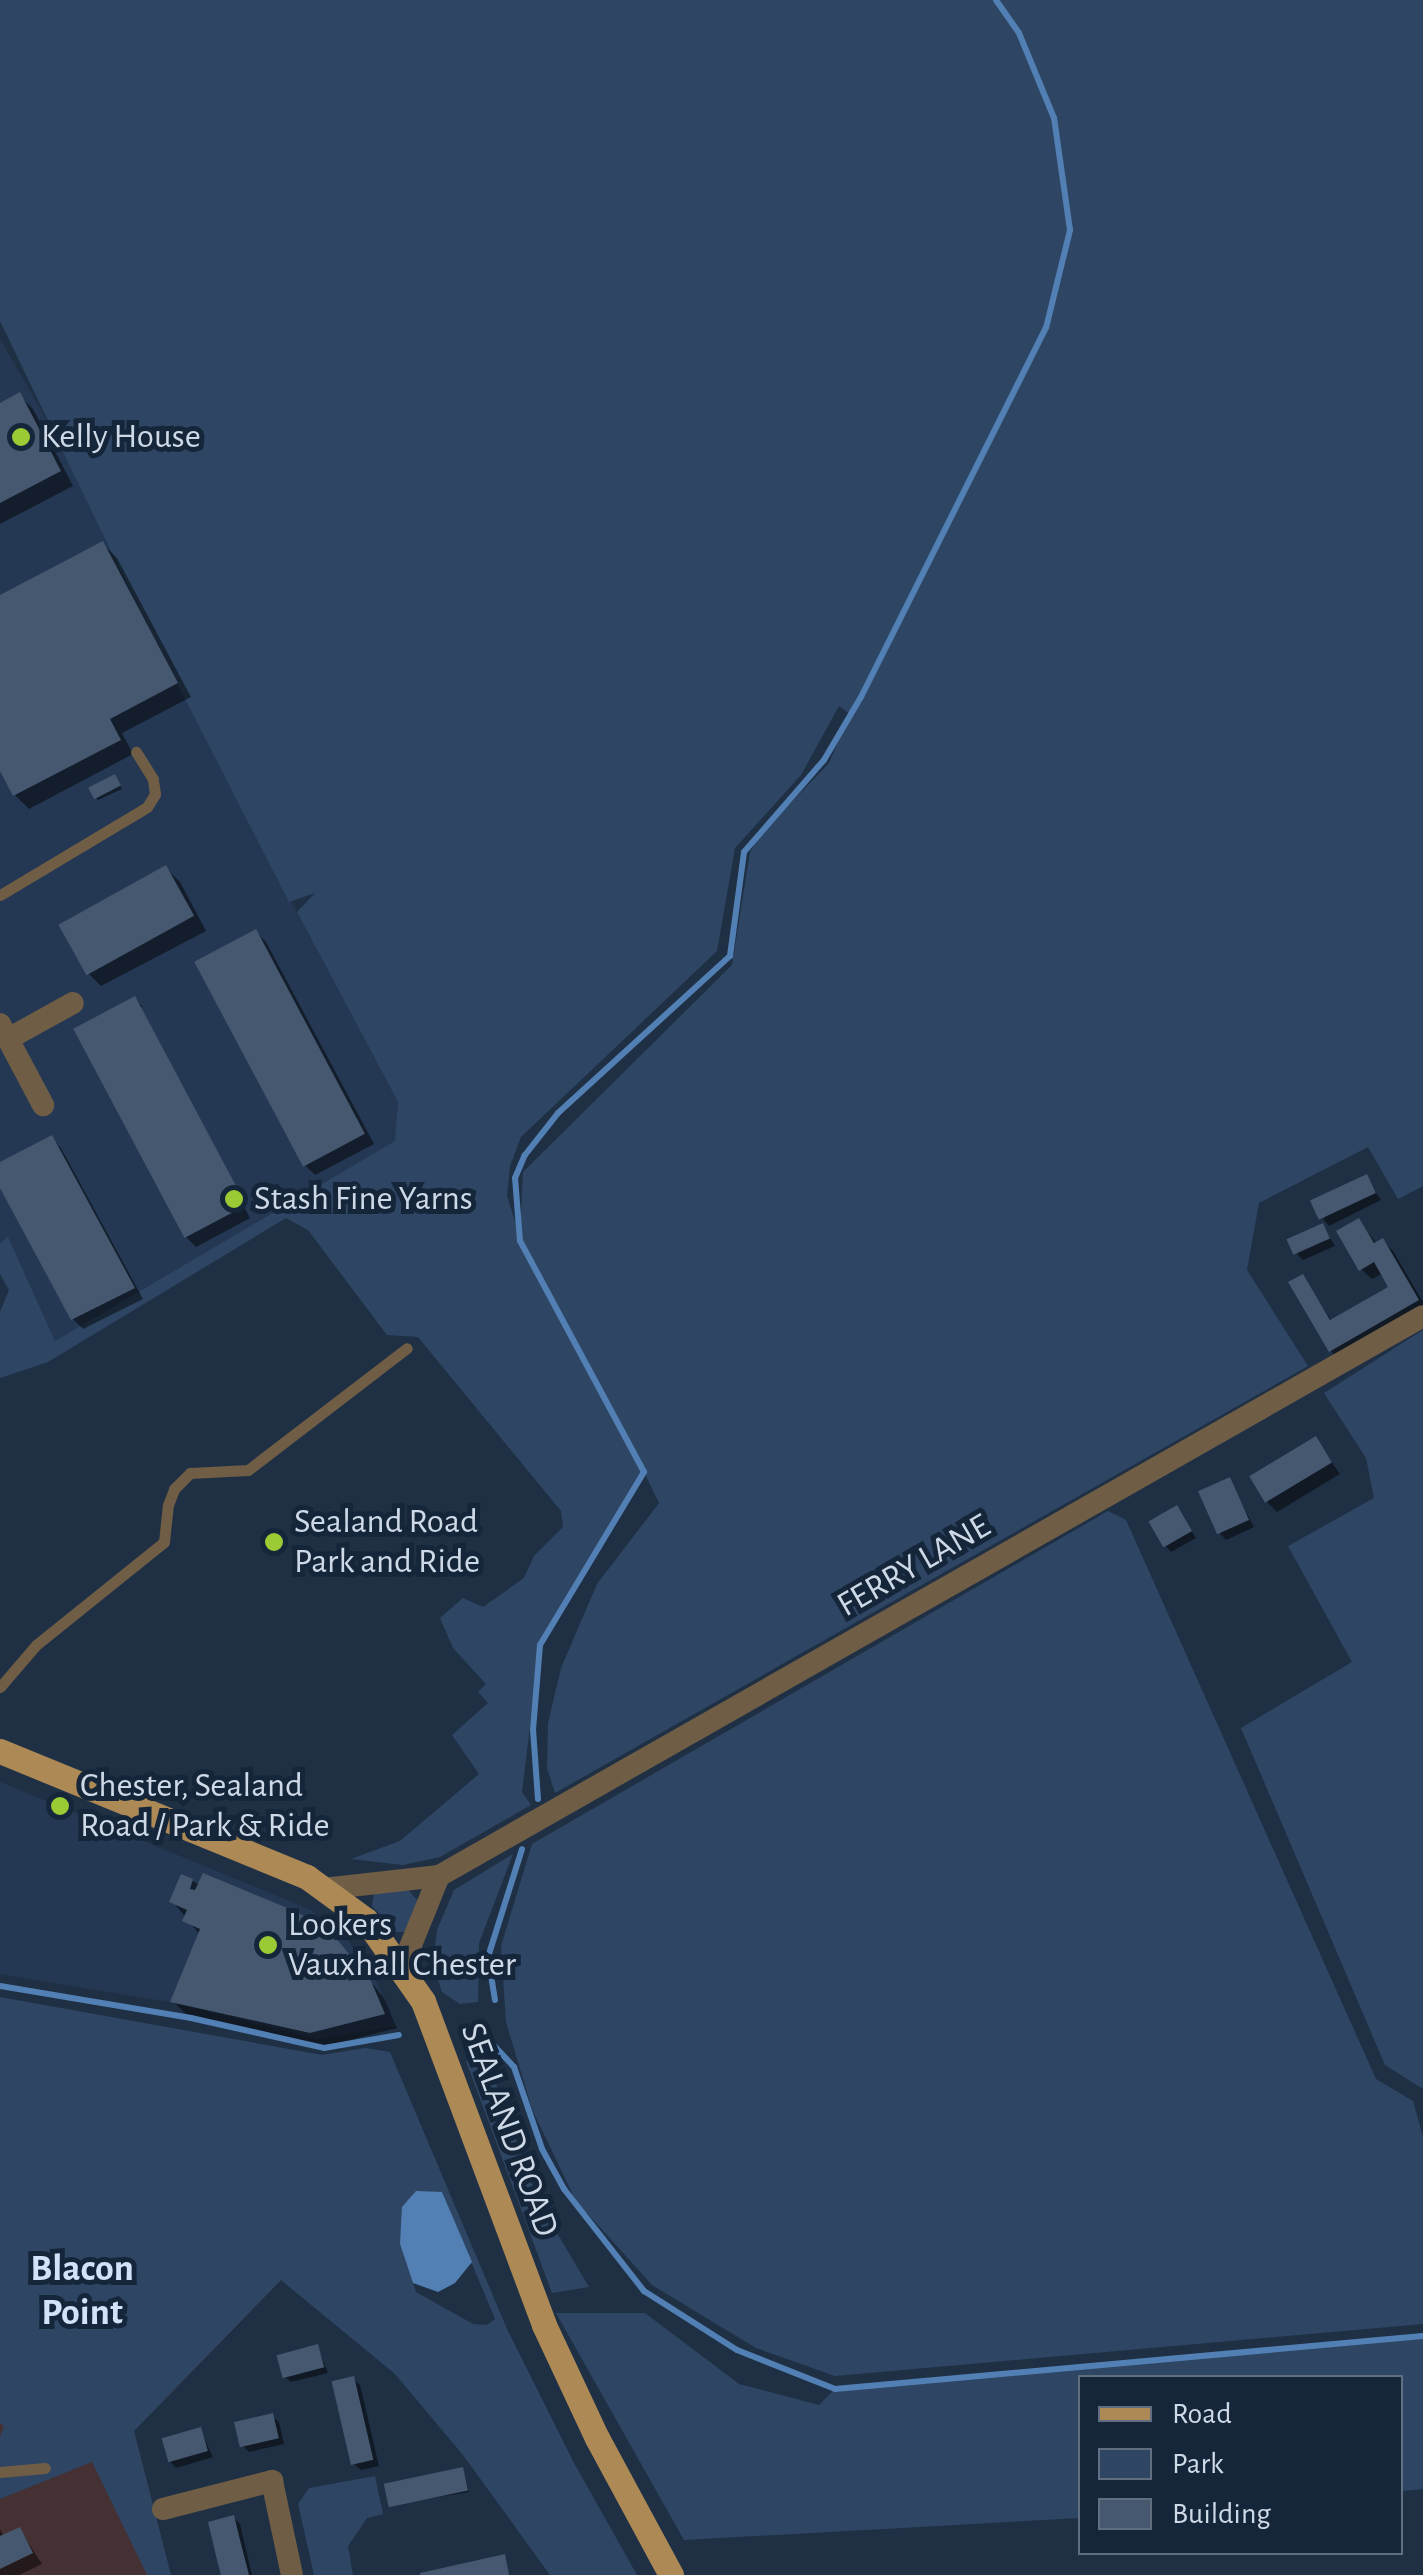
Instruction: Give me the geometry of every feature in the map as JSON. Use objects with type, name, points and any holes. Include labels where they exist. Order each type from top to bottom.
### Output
[{"type":"main road","name":"SEALAND ROAD","points":[[0,1751],[307,1878],[366,1920],[402,1967],[435,2032],[544,2326],[597,2438],[671,2575]]},
{"type":"street","points":[[43,1105],[4,1032],[73,1004]]},
{"type":"street","name":"FERRY LANE","points":[[323,1890],[439,1876],[1423,1316]]},
{"type":"street","points":[[402,1967],[439,1876]]},
{"type":"street","points":[[163,2509],[272,2481],[292,2575]]},
{"type":"lane","points":[[0,895],[148,807],[155,794],[153,779],[136,752]]},
{"type":"lane","points":[[0,1687],[36,1645],[164,1542],[168,1504],[174,1489],[190,1473],[248,1470],[407,1348]]},
{"type":"lane","points":[[0,2472],[45,2468]]},
{"type":"shaded area","points":[[0,339],[104,520],[276,873],[398,1102],[396,1141],[55,1341],[8,1238],[0,1243]]},
{"type":"shaded area","points":[[0,1782],[311,1910],[347,1939],[375,1978],[397,2026],[317,2039],[170,2002],[0,1974]]},
{"type":"shaded area","points":[[0,2164],[281,2280],[134,2431],[171,2575],[0,2575]]},
{"type":"shaded area","points":[[416,2191],[442,2192],[472,2262],[455,2283],[438,2292],[413,2283],[400,2244],[402,2207]]},
{"type":"green space","points":[[0,0],[1423,0],[1423,1186],[1398,1199],[1368,1147],[1259,1203],[1247,1270],[1308,1366],[555,1793],[547,1768],[548,1723],[561,1668],[597,1584],[659,1503],[644,1472],[540,1645],[522,1792],[531,1805],[440,1857],[403,1865],[351,1859],[400,1841],[479,1774],[452,1735],[488,1703],[478,1692],[486,1684],[453,1648],[440,1618],[463,1598],[483,1607],[524,1578],[534,1556],[563,1527],[561,1511],[418,1337],[387,1335],[308,1230],[286,1218],[48,1362],[0,1378],[0,1312],[9,1290],[0,1274],[0,1243],[8,1237],[55,1341],[395,1141],[398,1102],[297,912],[315,893],[289,902],[137,605],[0,321]],"holes":[[[839,706],[850,714],[829,763],[761,834],[750,852],[732,965],[523,1172],[520,1237],[507,1196],[510,1166],[521,1137],[717,951],[735,848],[801,775]]]},
{"type":"green space","points":[[1423,1330],[1423,2089],[1385,2065],[1241,1728],[1352,1662],[1288,1546],[1374,1498],[1366,1458],[1324,1393]]},
{"type":"green space","points":[[1108,1511],[1126,1520],[1376,2079],[1413,2101],[1423,2137],[1423,2324],[835,2376],[756,2348],[652,2285],[587,2213],[582,2214],[532,2109],[506,2022],[501,1946],[532,1844]]},
{"type":"green space","points":[[513,1854],[479,1943],[478,2002],[460,2004],[442,1992],[433,1964],[437,1930],[454,1890]]},
{"type":"green space","points":[[408,1890],[418,1901],[408,1932],[396,1932],[372,1906],[374,1894]]},
{"type":"green space","points":[[0,1997],[322,2055],[365,2048],[390,2052],[507,2329],[574,2463],[637,2575],[550,2575],[463,2455],[395,2374],[281,2280],[134,2431],[171,2575],[147,2575],[92,2462],[0,2499],[0,2437],[4,2426],[0,2423]],"holes":[[[442,2192],[495,2319],[487,2325],[473,2324],[416,2292],[400,2244]]]},
{"type":"green space","points":[[486,2056],[538,2201],[589,2287],[552,2293],[466,2061]]},
{"type":"green space","points":[[556,2313],[645,2313],[739,2384],[819,2405],[835,2389],[1423,2336],[1423,2489],[1403,2491],[1403,2375],[1078,2375],[1078,2518],[684,2540]]},
{"type":"green space","points":[[375,2476],[383,2514],[367,2518],[348,2546],[353,2575],[314,2575],[298,2504],[309,2488]]},
{"type":"building","name":"Kelly House","points":[[20,392],[61,471],[0,503],[0,403]]},
{"type":"building","points":[[103,541],[178,683],[110,719],[121,740],[13,796],[0,771],[0,595]]},
{"type":"building","points":[[115,774],[121,786],[94,799],[88,788]]},
{"type":"building","points":[[166,865],[194,916],[87,975],[58,925]]},
{"type":"building","points":[[256,929],[365,1134],[303,1167],[194,962]]},
{"type":"building","points":[[135,996],[246,1205],[184,1238],[73,1029]]},
{"type":"building","points":[[52,1135],[135,1288],[71,1320],[0,1188],[0,1162]]},
{"type":"building","points":[[1367,1174],[1376,1193],[1319,1220],[1310,1201]]},
{"type":"building","points":[[1359,1218],[1374,1243],[1383,1238],[1419,1300],[1329,1352],[1288,1282],[1303,1274],[1330,1320],[1388,1287],[1374,1262],[1359,1271],[1336,1231]]},
{"type":"building","points":[[1323,1223],[1330,1239],[1293,1255],[1286,1239]]},
{"type":"building","points":[[1316,1436],[1332,1463],[1265,1503],[1249,1476]]},
{"type":"building","points":[[1230,1477],[1249,1520],[1217,1534],[1198,1491]]},
{"type":"building","points":[[1177,1505],[1192,1531],[1163,1547],[1148,1522]]},
{"type":"building","name":"Lookers Vauxhall Chester","points":[[203,1873],[297,1912],[331,1932],[371,1981],[385,2014],[310,2033],[170,2002],[200,1929],[182,1921],[187,1910],[169,1902],[181,1874],[193,1879],[190,1889],[195,1890]]},
{"type":"building","points":[[318,2344],[324,2367],[283,2378],[276,2355]]},
{"type":"building","points":[[354,2376],[373,2460],[351,2465],[332,2381]]},
{"type":"building","points":[[273,2413],[279,2438],[240,2447],[234,2422]]},
{"type":"building","points":[[201,2427],[208,2451],[168,2462],[162,2438]]},
{"type":"building","points":[[463,2467],[468,2490],[389,2507],[384,2484]]},
{"type":"building","points":[[234,2515],[249,2575],[221,2575],[218,2564],[208,2522]]},
{"type":"building","points":[[20,2527],[33,2553],[0,2569],[0,2536]]},
{"type":"building","points":[[505,2554],[509,2575],[420,2575],[420,2573]]},
{"type":"waterway","points":[[538,1799],[533,1730],[540,1645],[644,1472],[520,1241],[515,1178],[525,1155],[558,1113],[730,956],[744,852],[824,760],[861,697],[1046,328],[1070,230],[1054,118],[1019,33],[996,0]]},
{"type":"waterway","points":[[495,2000],[488,1957],[522,1849]]},
{"type":"waterway","points":[[0,1986],[191,2018],[324,2048],[399,2035]]},
{"type":"waterway","points":[[468,2033],[484,2035],[514,2067],[542,2149],[564,2189],[644,2291],[737,2350],[835,2389],[1423,2336]]},
{"type":"place","name":"Kelly House","points":[[21,437]]},
{"type":"place","name":"Stash Fine Yarns","points":[[234,1199]]},
{"type":"place","name":"Sealand Road Park and Ride","points":[[274,1542]]},
{"type":"place","name":"Chester, Sealand Road / Park & Ride","points":[[60,1806]]},
{"type":"place","name":"Lookers Vauxhall Chester","points":[[268,1945]]},
{"type":"district","name":"Blacon Point","points":[[82,2292]]}]
